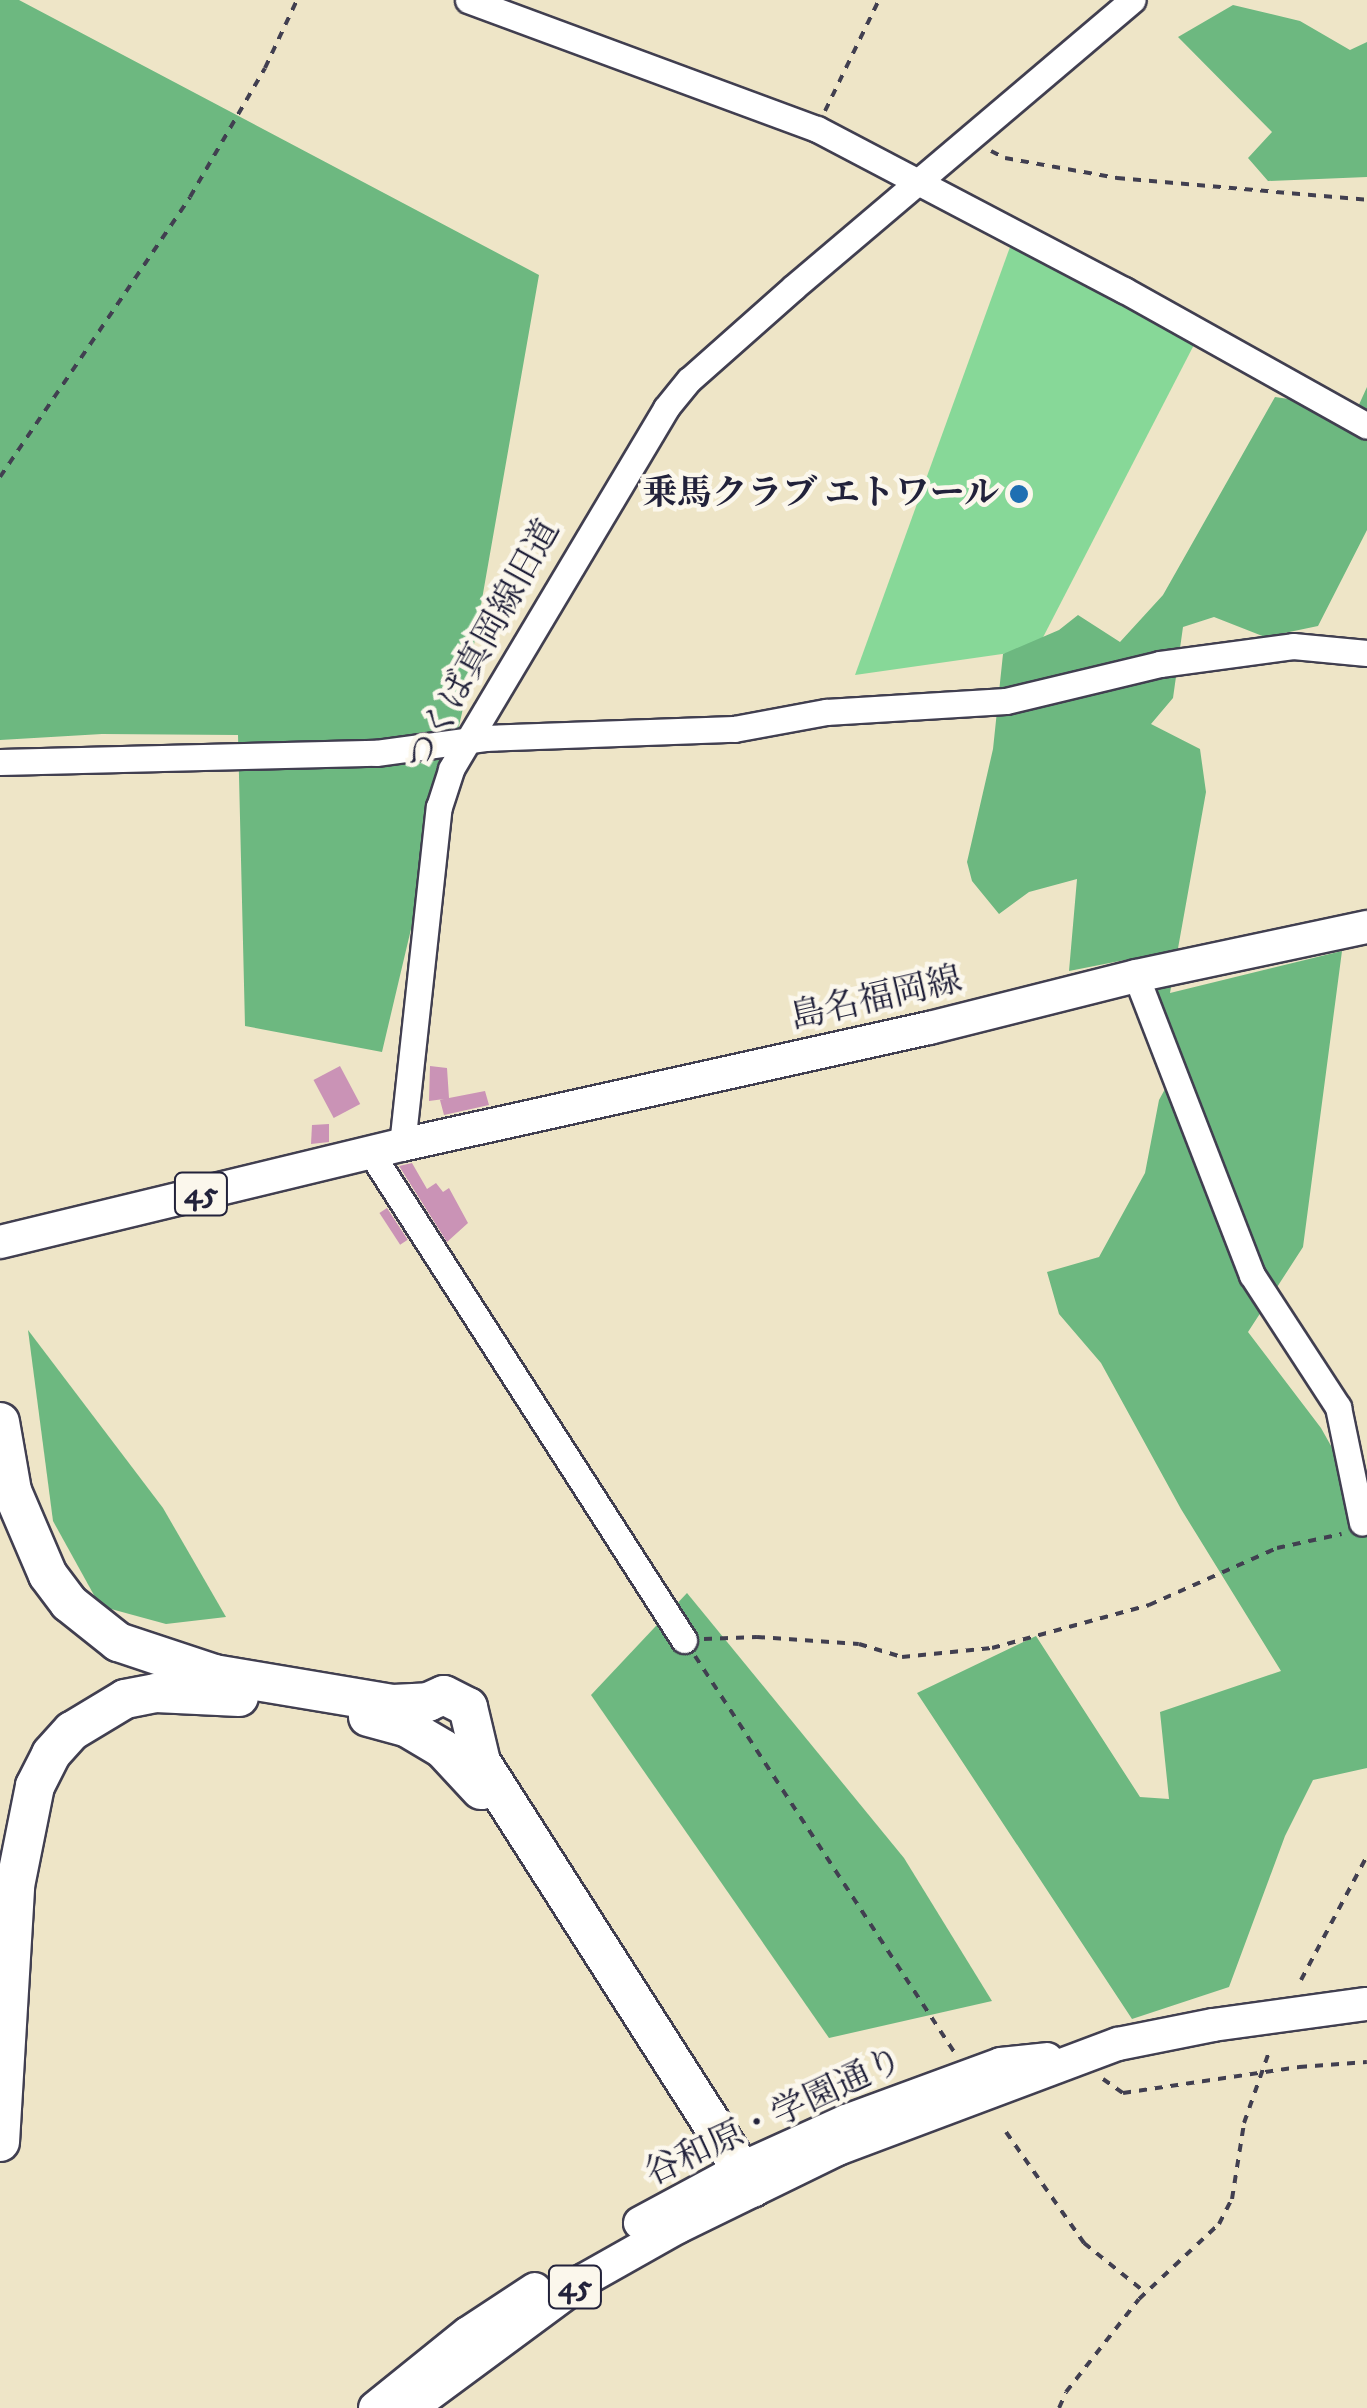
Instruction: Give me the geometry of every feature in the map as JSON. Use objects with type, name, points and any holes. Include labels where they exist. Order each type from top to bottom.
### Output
[{"type":"highway","points":[[0,1422],[12,1491],[25,1530],[48,1575],[70,1604],[118,1642],[214,1674],[394,1704],[441,1730],[524,1855],[566,1900],[747,2178]]},
{"type":"highway","points":[[0,2142],[15,1886],[24,1833],[35,1786],[51,1754],[72,1731],[124,1699],[193,1693],[348,1713],[441,1730]]},
{"type":"main road","name":"島名福岡線","points":[[387,1149],[930,1028],[1136,976],[1367,927]]},
{"type":"main road","name":"45","points":[[0,1242],[387,1149]]},
{"type":"main road","name":"谷和原・学園通り","points":[[411,2408],[584,2280],[846,2121],[1001,2064],[1081,2054],[1213,2024],[1367,2004]]},
{"type":"main road","name":"谷和原・学園通り","points":[[375,2408],[468,2333],[564,2270],[747,2178]]},
{"type":"street","points":[[468,0],[510,8],[817,129],[918,180],[1367,426]]},
{"type":"street","name":"つくば真岡線旧道","points":[[387,1149],[440,807],[451,769],[666,408],[689,380],[1132,0]]},
{"type":"street","points":[[0,762],[376,753],[579,733],[734,729],[826,712],[1006,701],[1160,664],[1292,646],[1367,653]]},
{"type":"street","points":[[1136,976],[1252,1275],[1338,1406],[1362,1523]]},
{"type":"street","points":[[387,1149],[684,1640]]},
{"type":"path","points":[[0,477],[190,198],[298,0]]},
{"type":"path","points":[[817,129],[878,0]]},
{"type":"path","points":[[970,138],[1005,158],[1067,172],[1367,200]]},
{"type":"path","points":[[684,1640],[757,1637],[859,1644],[902,1657],[992,1648],[1149,1605],[1277,1548],[1338,1536],[1362,1523]]},
{"type":"path","points":[[684,1640],[808,1835],[956,2055]]},
{"type":"path","points":[[1301,1980],[1367,1856]]},
{"type":"path","points":[[1059,2408],[1101,2344],[1146,2293],[1219,2224],[1232,2198],[1258,2075],[1270,2049]]},
{"type":"path","points":[[1081,2054],[1122,2092],[1367,2062]]},
{"type":"path","points":[[1006,2132],[1084,2243],[1146,2293]]},
{"type":"green space","points":[[0,0],[19,0],[539,275],[462,713],[382,1052],[245,1026],[238,735],[102,734],[0,740]]},
{"type":"green space","points":[[1233,5],[1300,21],[1350,50],[1367,42],[1367,177],[1268,181],[1248,158],[1272,132],[1178,37]]},
{"type":"green space","name":"乗馬クラブ エトワール","points":[[1010,247],[1197,339],[1037,649],[855,675]]},
{"type":"green space","points":[[1367,387],[1367,530],[1318,626],[1265,637],[1214,617],[1183,627],[1173,698],[1151,724],[1200,749],[1206,792],[1170,993],[1342,951],[1303,1247],[1248,1332],[1321,1428],[1367,1510],[1367,1768],[1313,1780],[1285,1836],[1229,1987],[1132,2019],[917,1693],[1036,1636],[1140,1797],[1169,1799],[1160,1712],[1281,1671],[1181,1509],[1101,1363],[1059,1314],[1047,1272],[1099,1257],[1145,1173],[1159,1100],[1183,1056],[1135,958],[1069,971],[1077,879],[1029,892],[999,914],[972,881],[967,862],[993,749],[1003,654],[1059,630],[1078,615],[1120,642],[1163,595],[1275,397],[1357,409]]},
{"type":"green space","points":[[28,1330],[163,1508],[226,1617],[166,1624],[100,1606],[53,1521]]},
{"type":"green space","points":[[687,1593],[904,1858],[992,2001],[829,2038],[591,1695]]},
{"type":"building","points":[[340,1066],[360,1104],[334,1118],[314,1080]]},
{"type":"building","points":[[430,1066],[447,1068],[449,1098],[485,1091],[489,1105],[444,1115],[440,1100],[444,1099],[429,1101]]},
{"type":"building","points":[[329,1124],[329,1142],[311,1144],[312,1125]]},
{"type":"building","points":[[412,1163],[427,1189],[436,1183],[443,1192],[449,1188],[468,1223],[447,1242],[399,1166]]},
{"type":"building","points":[[387,1208],[408,1240],[400,1245],[379,1213]]},
{"type":"place","name":"乗馬クラブ エトワール","points":[[1019,494]]}]
